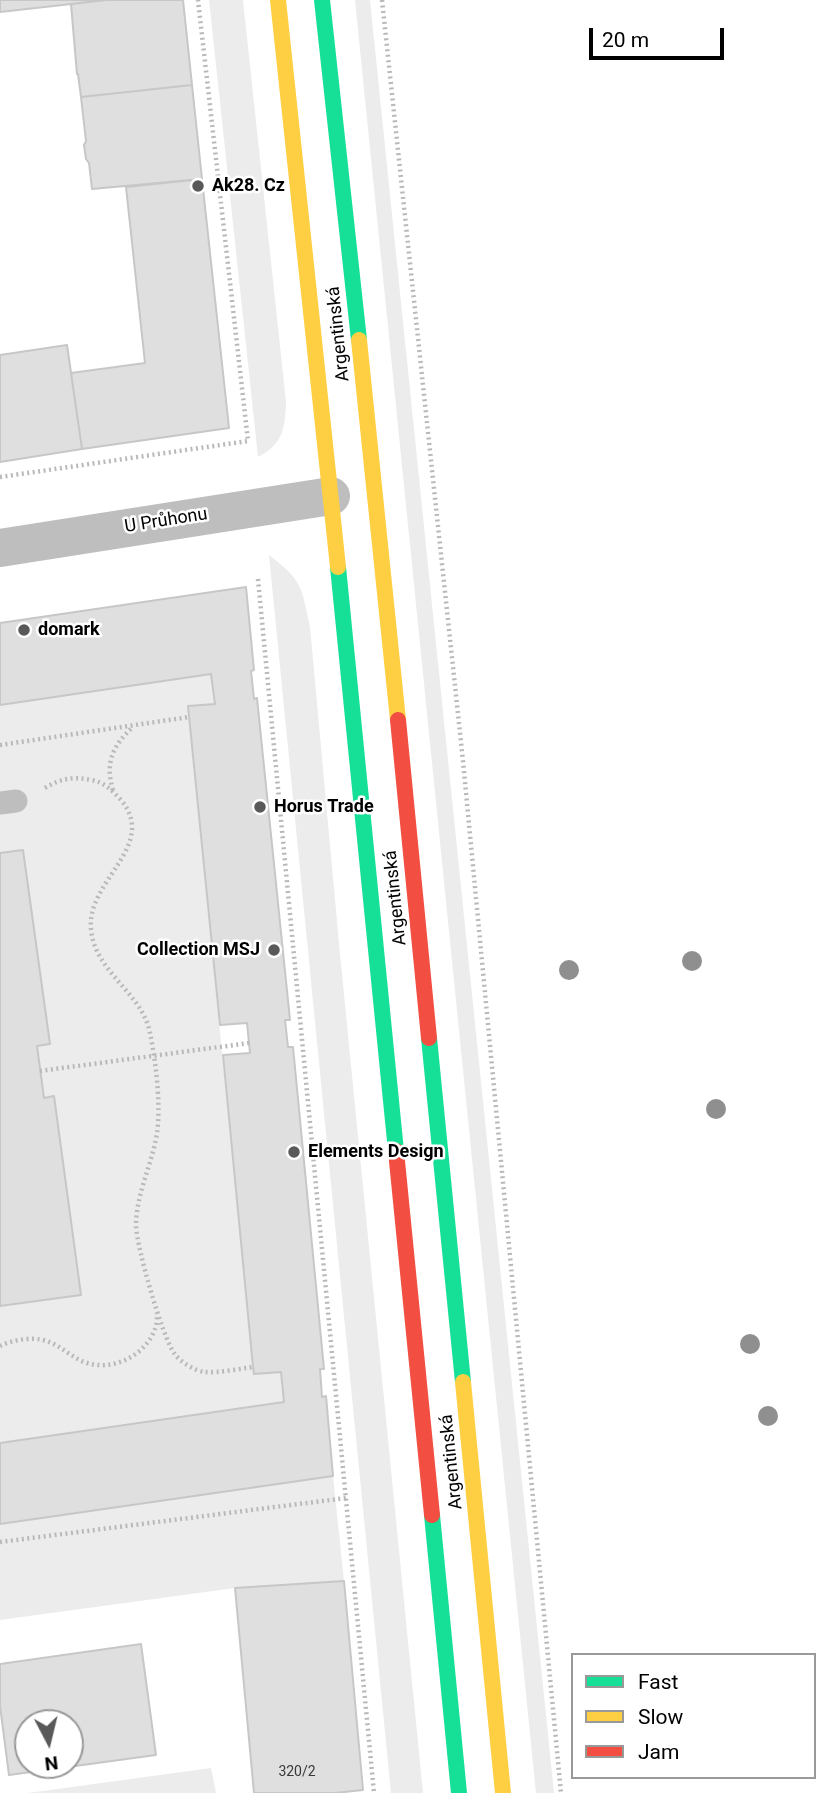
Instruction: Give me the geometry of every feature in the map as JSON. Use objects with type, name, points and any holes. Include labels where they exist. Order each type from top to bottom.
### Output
[{"type":"main road","name":"Argentinská","points":[[278,0],[331,496],[459,1793]]},
{"type":"main road","name":"Argentinská","points":[[322,0],[378,514],[503,1793]]},
{"type":"street","name":"U Průhonu","points":[[0,548],[331,496]]},
{"type":"path","points":[[0,477],[248,441],[198,0]]},
{"type":"path","points":[[382,0],[464,774],[561,1793]]},
{"type":"path","points":[[258,579],[374,1793]]},
{"type":"path","points":[[0,744],[189,718]]},
{"type":"path","points":[[113,791],[109,762],[122,737],[134,726]]},
{"type":"path","points":[[8,802],[37,794],[51,784],[66,779],[83,778],[99,781],[125,804],[130,819],[131,836],[127,852],[99,892],[90,927],[99,958],[146,1019],[153,1056],[159,1109],[157,1134],[141,1191],[136,1228],[143,1263],[174,1353],[189,1366],[204,1372],[253,1367]]},
{"type":"path","points":[[40,1071],[249,1043]]},
{"type":"path","points":[[0,1346],[14,1341],[42,1339],[86,1363],[112,1365],[125,1361],[145,1346],[155,1329],[158,1309]]},
{"type":"path","points":[[0,1542],[346,1498]]},
{"type":"shaded area","points":[[209,0],[243,0],[286,402],[285,420],[278,441],[258,457]]},
{"type":"shaded area","points":[[355,0],[370,0],[554,1793],[536,1793]]},
{"type":"shaded area","points":[[269,555],[295,578],[299,585],[310,627],[423,1793],[391,1793]]},
{"type":"shaded area","points":[[211,674],[215,704],[188,707],[253,1367],[254,1374],[281,1372],[284,1402],[0,1443],[0,1306],[54,1096],[44,1098],[37,1046],[50,1044],[0,853],[0,705]]},
{"type":"shaded area","points":[[333,1476],[344,1581],[235,1588],[0,1620],[0,1524]]},
{"type":"shaded area","points":[[211,1768],[216,1793],[28,1793]]},
{"type":"building","points":[[0,0],[107,0],[0,12]]},
{"type":"building","points":[[107,0],[183,0],[192,85],[81,97],[71,4]]},
{"type":"building","points":[[192,85],[202,179],[92,189],[84,145],[86,141],[81,97]]},
{"type":"building","points":[[202,179],[229,428],[82,449],[71,373],[145,363],[126,187]]},
{"type":"building","points":[[67,345],[82,449],[0,462],[0,355]]},
{"type":"building","points":[[246,587],[254,670],[251,671],[254,699],[257,698],[290,1020],[285,1020],[288,1047],[293,1047],[324,1369],[320,1369],[322,1397],[326,1396],[333,1476],[0,1524],[0,1443],[284,1402],[281,1372],[254,1374],[253,1367],[223,1055],[250,1053],[247,1023],[220,1025],[188,706],[215,704],[211,674],[0,705],[0,623]]},
{"type":"building","points":[[23,850],[50,1044],[37,1046],[44,1098],[54,1096],[81,1295],[0,1306],[0,853]]},
{"type":"building","points":[[344,1581],[363,1790],[335,1793],[254,1793],[235,1588]]},
{"type":"building","points":[[141,1644],[156,1755],[84,1765],[84,1709],[14,1709],[14,1774],[9,1775],[0,1706],[0,1664]]},
{"type":"traffic: fast","points":[[322,0],[359,340]]},
{"type":"traffic: fast","points":[[338,567],[396,1151]]},
{"type":"traffic: fast","points":[[429,1038],[463,1382]]},
{"type":"traffic: fast","points":[[432,1515],[459,1793]]},
{"type":"traffic: slow","points":[[278,0],[338,567]]},
{"type":"traffic: slow","points":[[359,340],[398,720]]},
{"type":"traffic: slow","points":[[463,1382],[503,1793]]},
{"type":"traffic: jam","points":[[398,720],[429,1038]]},
{"type":"traffic: jam","points":[[396,1151],[432,1515]]},
{"type":"place","name":"Ak28. Cz","points":[[198,186]]},
{"type":"place","name":"domark","points":[[24,630]]},
{"type":"place","name":"Horus Trade","points":[[260,807]]},
{"type":"place","name":"Collection MSJ","points":[[274,950]]},
{"type":"place","name":"Elements Design","points":[[294,1152]]}]
